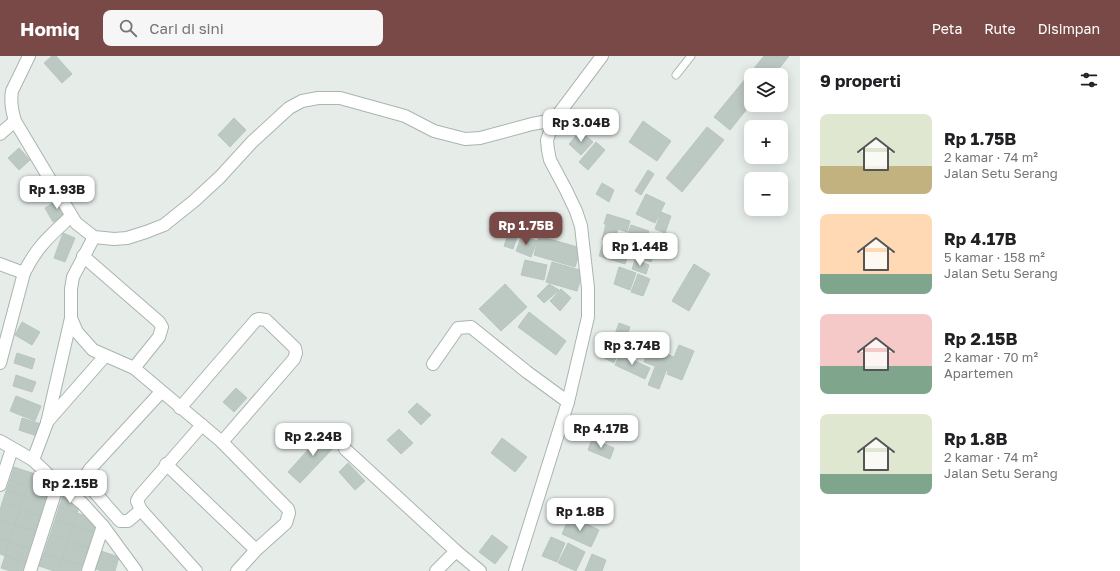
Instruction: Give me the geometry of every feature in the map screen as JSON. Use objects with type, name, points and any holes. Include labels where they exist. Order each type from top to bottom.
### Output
[{"type":"street","points":[[29,56],[12,90],[12,110],[15,121],[51,179],[71,216],[83,229],[94,237],[114,239],[127,238],[164,225],[194,201],[220,177],[252,142],[289,108],[302,101],[318,98],[340,98],[405,116],[434,131],[465,139],[480,138],[520,127],[554,120]]},
{"type":"street","points":[[515,571],[568,402],[588,317],[588,288],[581,226],[576,211],[550,160],[547,140],[554,120],[602,56]]},
{"type":"street","points":[[0,134],[15,121]]},
{"type":"street","points":[[0,363],[5,323],[30,260],[41,244],[71,216]]},
{"type":"street","points":[[33,460],[47,423],[71,318],[71,288],[73,277],[94,237]]},
{"type":"street","points":[[83,256],[159,322],[162,327],[159,337],[134,368]]},
{"type":"street","points":[[0,264],[24,273]]},
{"type":"street","points":[[71,318],[77,332],[93,350],[134,368],[222,442],[288,509],[289,513],[286,522],[256,550],[237,571]]},
{"type":"street","points":[[180,408],[256,320],[266,320],[295,348],[296,353],[294,359],[222,442]]},
{"type":"street","points":[[433,364],[458,328],[471,327],[527,372],[568,402]]},
{"type":"street","points":[[47,423],[105,356]]},
{"type":"street","points":[[141,510],[128,521],[120,521],[84,480],[90,469],[161,392]]},
{"type":"street","points":[[196,571],[141,510],[137,501],[166,464],[202,425]]},
{"type":"street","points":[[0,441],[33,460],[58,484],[82,503],[103,526],[136,571]]},
{"type":"street","points":[[0,485],[12,449]]},
{"type":"street","points":[[345,449],[456,551],[480,571]]},
{"type":"street","points":[[166,464],[256,550]]},
{"type":"street","points":[[30,571],[58,484]]},
{"type":"street","points":[[88,571],[103,526]]},
{"type":"street","points":[[436,571],[456,551]]},
{"type":"lane","points":[[676,75],[691,56]]},
{"type":"building","points":[[52,56],[56,56],[72,74],[62,83],[44,63]]},
{"type":"building","points":[[764,56],[789,56],[780,68],[754,68]]},
{"type":"building","points":[[744,80],[745,112],[730,130],[714,117]]},
{"type":"building","points":[[234,118],[246,130],[230,147],[218,135]]},
{"type":"building","points":[[643,121],[671,141],[657,161],[629,142]]},
{"type":"building","points":[[707,127],[724,140],[682,192],[666,178]]},
{"type":"building","points":[[580,131],[593,142],[581,155],[569,144]]},
{"type":"building","points":[[596,142],[605,150],[588,170],[579,162]]},
{"type":"building","points":[[19,148],[30,160],[19,170],[8,158]]},
{"type":"building","points":[[648,170],[654,174],[641,195],[635,191]]},
{"type":"building","points":[[35,177],[43,190],[33,196],[25,183]]},
{"type":"building","points":[[602,183],[614,190],[609,202],[596,194]]},
{"type":"building","points":[[646,194],[665,203],[655,223],[636,214]]},
{"type":"building","points":[[61,198],[69,212],[53,222],[45,208]]},
{"type":"building","points":[[661,212],[671,216],[665,233],[655,229]]},
{"type":"building","points":[[607,214],[630,221],[627,232],[618,229],[614,243],[602,240]]},
{"type":"building","points":[[631,225],[649,231],[642,254],[623,248]]},
{"type":"building","points":[[509,232],[518,235],[513,249],[504,246]]},
{"type":"building","points":[[63,233],[75,238],[65,262],[54,258]]},
{"type":"building","points":[[522,235],[537,241],[531,257],[516,251]]},
{"type":"building","points":[[539,236],[581,248],[575,267],[534,255]]},
{"type":"building","points":[[603,244],[629,252],[625,264],[599,256]]},
{"type":"building","points":[[649,246],[656,249],[651,262],[643,259]]},
{"type":"building","points":[[525,260],[547,265],[544,280],[521,275]]},
{"type":"building","points":[[635,260],[649,265],[646,274],[632,269]]},
{"type":"building","points":[[552,262],[583,271],[577,291],[546,282]]},
{"type":"building","points":[[694,264],[710,274],[689,311],[672,301]]},
{"type":"building","points":[[619,267],[636,273],[630,290],[614,284]]},
{"type":"building","points":[[638,274],[650,279],[643,296],[631,292]]},
{"type":"building","points":[[505,284],[527,307],[501,331],[479,309]]},
{"type":"building","points":[[549,284],[559,290],[544,303],[537,296]]},
{"type":"building","points":[[561,289],[571,298],[560,311],[550,301]]},
{"type":"building","points":[[529,312],[566,341],[556,355],[518,327]]},
{"type":"building","points":[[22,322],[40,332],[32,345],[15,335]]},
{"type":"building","points":[[619,323],[630,327],[624,345],[613,340]]},
{"type":"building","points":[[679,345],[694,351],[682,380],[667,374],[668,371],[644,362],[649,347],[674,357]]},
{"type":"building","points":[[610,346],[619,350],[614,363],[604,358]]},
{"type":"building","points":[[17,353],[35,359],[32,369],[14,363]]},
{"type":"building","points":[[620,354],[650,368],[645,379],[615,365]]},
{"type":"building","points":[[655,367],[666,371],[659,389],[648,385]]},
{"type":"building","points":[[16,375],[36,382],[32,392],[13,386]]},
{"type":"building","points":[[236,388],[247,398],[234,412],[223,402]]},
{"type":"building","points":[[16,396],[41,406],[35,421],[10,411]]},
{"type":"building","points":[[417,403],[431,415],[421,425],[408,412]]},
{"type":"building","points":[[588,417],[617,428],[613,441],[583,429]]},
{"type":"building","points":[[22,418],[41,424],[37,436],[19,430]]},
{"type":"building","points":[[399,429],[413,443],[401,454],[387,440]]},
{"type":"building","points":[[324,432],[337,444],[300,483],[288,472]]},
{"type":"building","points":[[575,432],[589,436],[588,441],[574,437]]},
{"type":"building","points":[[502,438],[527,457],[515,472],[491,453]]},
{"type":"building","points":[[592,439],[614,448],[610,459],[588,450]]},
{"type":"building","points":[[348,463],[365,481],[355,490],[339,472]]},
{"type":"building","points":[[14,467],[32,473],[28,486],[10,480]]},
{"type":"building","points":[[32,473],[52,480],[48,493],[28,486]]},
{"type":"building","points":[[10,480],[28,486],[24,497],[6,491]]},
{"type":"building","points":[[28,486],[48,493],[44,503],[24,497]]},
{"type":"building","points":[[6,491],[24,497],[20,509],[2,503]]},
{"type":"building","points":[[63,496],[81,502],[77,513],[59,507]]},
{"type":"building","points":[[24,497],[44,503],[40,516],[20,509]]},
{"type":"building","points":[[2,503],[20,509],[15,525],[0,520]]},
{"type":"building","points":[[59,507],[77,513],[73,526],[55,520]]},
{"type":"building","points":[[20,509],[40,516],[35,531],[15,525]]},
{"type":"building","points":[[77,513],[97,520],[93,532],[73,526]]},
{"type":"building","points":[[570,516],[599,530],[591,547],[562,534]]},
{"type":"building","points":[[0,520],[15,525],[9,542],[0,539]]},
{"type":"building","points":[[55,520],[73,526],[68,541],[50,535]]},
{"type":"building","points":[[15,525],[35,531],[29,549],[9,542]]},
{"type":"building","points":[[73,526],[93,532],[88,548],[68,541]]},
{"type":"building","points":[[50,535],[68,541],[62,559],[44,553]]},
{"type":"building","points":[[492,535],[508,547],[495,564],[479,552]]},
{"type":"building","points":[[551,537],[565,543],[557,562],[542,556]]},
{"type":"building","points":[[0,539],[9,542],[5,556],[0,554]]},
{"type":"building","points":[[68,541],[88,548],[82,565],[62,559]]},
{"type":"building","points":[[9,542],[29,549],[25,562],[5,556]]},
{"type":"building","points":[[568,543],[585,552],[576,571],[558,563]]},
{"type":"building","points":[[101,551],[119,557],[115,571],[95,569]]},
{"type":"building","points":[[44,553],[62,559],[58,571],[39,566]]},
{"type":"building","points":[[592,554],[606,560],[602,571],[585,571]]},
{"type":"building","points":[[5,556],[25,562],[22,571],[10,571],[1,568]]},
{"type":"building","points":[[62,559],[82,565],[80,571],[58,571]]}]
